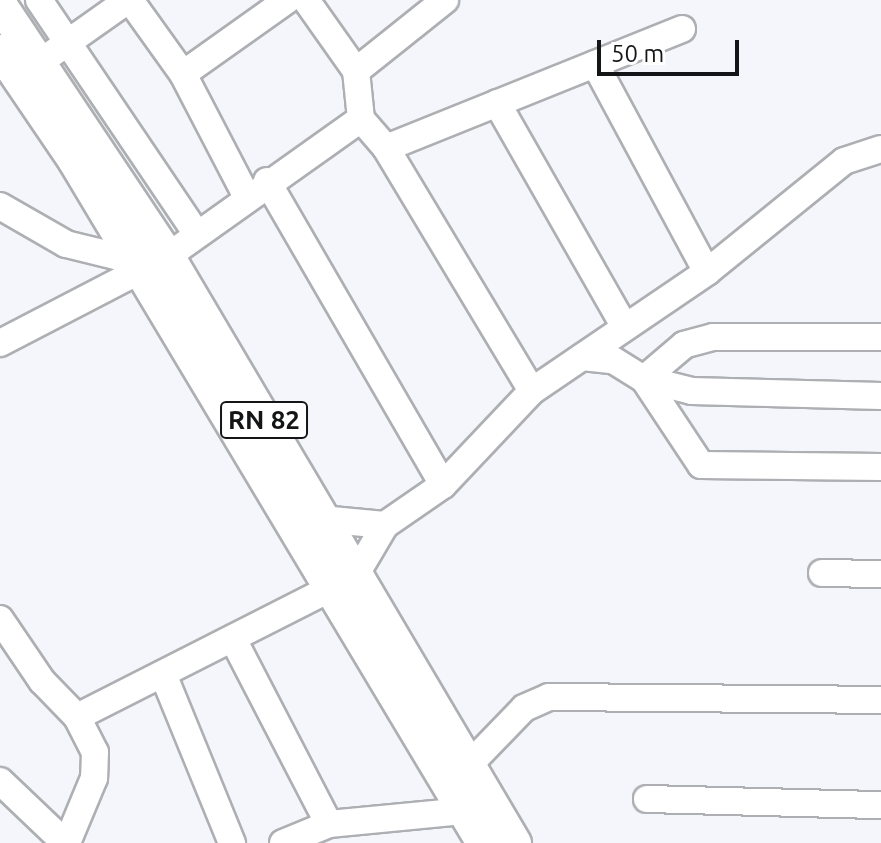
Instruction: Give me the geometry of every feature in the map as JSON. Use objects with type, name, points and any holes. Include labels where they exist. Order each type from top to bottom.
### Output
[{"type":"main road","name":"RN 82","points":[[0,4],[40,62],[148,263],[344,582],[469,765],[515,843]]},
{"type":"main road","name":"RN 82","points":[[0,51],[321,519],[344,582],[483,843]]},
{"type":"street","points":[[39,0],[196,233]]},
{"type":"street","points":[[40,62],[129,0],[183,74],[443,485]]},
{"type":"street","points":[[183,74],[287,0]]},
{"type":"street","points":[[306,0],[356,71],[361,119],[386,148],[532,391]]},
{"type":"street","points":[[356,71],[445,0]]},
{"type":"street","points":[[386,148],[682,29]]},
{"type":"street","points":[[595,64],[707,272]]},
{"type":"street","points":[[497,103],[625,327]]},
{"type":"street","points":[[0,343],[148,263],[361,119]]},
{"type":"street","points":[[77,717],[344,582],[385,525],[443,485],[532,391],[707,272],[844,161],[881,149]]},
{"type":"street","points":[[0,206],[75,248],[148,263]]},
{"type":"street","points":[[644,379],[684,345],[713,337],[881,337]]},
{"type":"street","points":[[582,357],[613,360],[644,379],[692,391],[881,396]]},
{"type":"street","points":[[644,379],[701,465],[881,467]]},
{"type":"street","points":[[321,519],[385,525]]},
{"type":"street","points":[[822,573],[881,574]]},
{"type":"street","points":[[0,619],[42,681],[77,717],[95,752],[94,778],[66,843],[0,781]]},
{"type":"street","points":[[233,639],[329,824]]},
{"type":"street","points":[[163,674],[232,843]]},
{"type":"street","points":[[469,765],[524,708],[549,697],[881,700]]},
{"type":"street","points":[[647,799],[881,805]]},
{"type":"street","points":[[283,843],[329,824],[465,811]]}]
